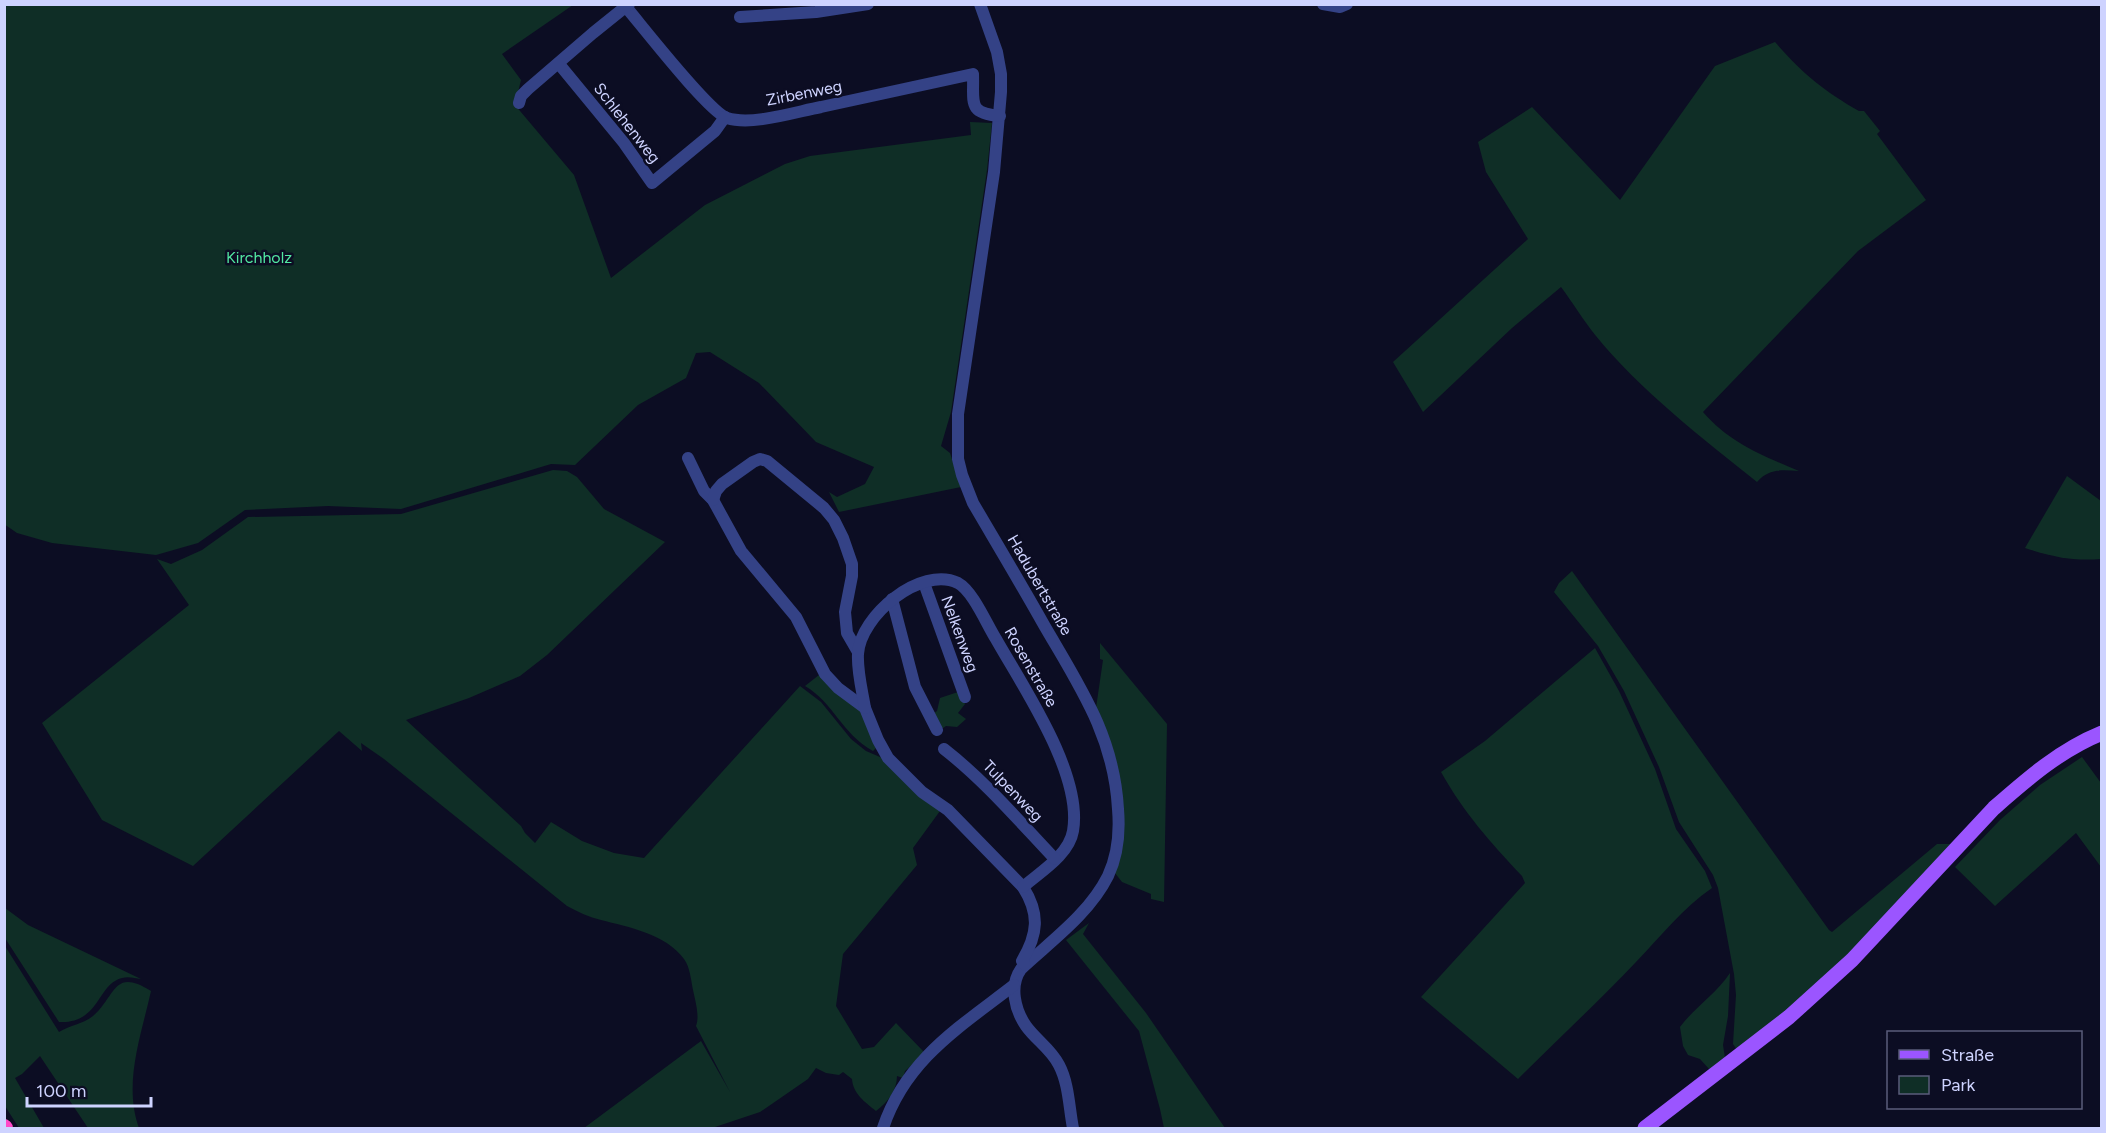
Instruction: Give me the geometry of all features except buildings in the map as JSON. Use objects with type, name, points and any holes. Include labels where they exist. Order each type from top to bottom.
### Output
[{"type":"main road","points":[[1645,1128],[1789,1017],[1827,984],[1876,935],[1994,808],[2017,788],[2065,752],[2102,734]]},
{"type":"street","points":[[740,17],[806,8],[816,12],[868,4]]},
{"type":"street","name":"Hadubertstraße","points":[[980,4],[997,52],[1001,74],[1000,116],[994,172],[958,414],[958,459],[973,503],[1093,709],[1112,760],[1120,828],[1118,849],[1112,867],[1095,896],[1077,917],[1025,965],[1014,985]]},
{"type":"street","points":[[1323,4],[1340,7],[1347,4]]},
{"type":"street","points":[[519,103],[521,96],[593,33],[628,6],[708,103],[725,117]]},
{"type":"street","name":"Schlehenweg","points":[[559,64],[624,143],[652,183],[715,131],[725,117]]},
{"type":"street","name":"Zirbenweg","points":[[725,117],[744,120],[781,115],[973,74],[974,103],[977,111],[982,114],[1000,116]]},
{"type":"street","points":[[688,458],[704,490],[713,500],[741,551],[796,617],[825,674],[838,688],[865,708]]},
{"type":"street","name":"Rosenstraße","points":[[713,500],[722,484],[760,459],[767,461],[813,497],[830,514],[843,538],[852,564],[845,612],[848,633],[858,652],[865,708],[880,746],[892,763],[922,792],[948,810],[1023,887],[1032,901],[1035,929],[1022,961],[1025,965]]},
{"type":"street","name":"Rosenstraße","points":[[858,652],[865,631],[873,617],[892,599],[936,579],[952,581],[964,588],[1040,712],[1067,779],[1073,812],[1072,837],[1066,849],[1023,887]]},
{"type":"street","name":"Nelkenweg","points":[[924,583],[965,697]]},
{"type":"street","points":[[892,599],[915,687],[937,730]]},
{"type":"street","name":"Tulpenweg","points":[[944,749],[992,791],[1055,859]]},
{"type":"street","points":[[883,1128],[890,1108],[905,1081],[930,1052],[963,1023],[1014,985],[1018,1009],[1026,1026],[1049,1050],[1065,1078],[1073,1128]]},
{"type":"green space","name":"Kirchholz","points":[[4,5],[573,5],[502,54],[521,80],[515,105],[574,175],[611,278],[705,205],[785,164],[810,156],[971,135],[970,122],[992,123],[951,412],[941,446],[950,453],[961,487],[839,512],[829,492],[837,497],[865,484],[874,467],[816,442],[759,383],[710,352],[696,353],[686,378],[638,405],[575,465],[551,464],[401,509],[328,506],[245,510],[198,543],[156,555],[52,543],[17,533],[4,524]]},
{"type":"green space","points":[[1775,42],[1824,89],[1859,111],[1864,111],[1880,131],[1877,134],[1926,200],[1858,251],[1703,412],[1735,440],[1799,471],[1771,472],[1757,482],[1672,413],[1632,375],[1596,336],[1561,287],[1512,328],[1423,412],[1393,362],[1528,239],[1486,172],[1478,142],[1532,107],[1620,200],[1715,66]]},
{"type":"green space","points":[[553,470],[567,471],[577,477],[604,509],[665,542],[547,655],[520,676],[469,698],[406,720],[521,826],[535,843],[551,822],[582,841],[614,853],[644,858],[800,686],[821,702],[851,739],[866,751],[887,760],[940,811],[913,848],[917,865],[843,954],[836,1006],[862,1049],[874,1047],[896,1023],[923,1051],[923,1055],[905,1071],[903,1078],[897,1076],[891,1095],[876,1111],[860,1097],[852,1079],[843,1072],[839,1075],[826,1073],[816,1068],[808,1079],[760,1112],[712,1128],[584,1128],[701,1041],[730,1092],[696,1026],[697,1008],[688,966],[676,950],[667,943],[646,933],[592,917],[567,906],[384,759],[361,743],[362,751],[339,731],[193,866],[102,820],[42,723],[189,605],[157,559],[171,564],[202,550],[248,517],[401,514]]},
{"type":"green space","points":[[2067,476],[2101,501],[2101,559],[2063,558],[2025,548]]},
{"type":"green space","points":[[1572,571],[1829,930],[1832,932],[1937,844],[1955,844],[1824,981],[1737,1050],[1733,1044],[1736,995],[1734,974],[1718,888],[1713,875],[1679,822],[1659,767],[1624,691],[1598,646],[1554,592],[1559,583]]},
{"type":"green space","points":[[1100,643],[1167,724],[1164,902],[1151,899],[1151,894],[1122,882],[1115,873],[1122,827],[1096,708],[1103,660],[1100,659]]},
{"type":"green space","points":[[1595,648],[1619,691],[1655,769],[1676,829],[1705,871],[1712,888],[1682,913],[1622,977],[1518,1079],[1421,997],[1525,883],[1522,876],[1468,814],[1441,772],[1485,741]]},
{"type":"green space","points":[[819,675],[835,692],[860,710],[877,747],[873,751],[853,736],[823,701],[805,686]]},
{"type":"green space","points":[[961,691],[965,704],[958,713],[966,719],[957,727],[946,726],[940,730],[930,716],[937,711],[940,698]]},
{"type":"green space","points":[[2082,757],[2101,783],[2101,867],[2076,833],[1995,906],[1955,867],[2000,820],[2040,785]]},
{"type":"green space","points":[[5,908],[28,925],[141,979],[127,977],[114,982],[83,1017],[59,1022],[5,938]]},
{"type":"green space","points":[[1089,923],[1083,934],[1146,1013],[1225,1128],[1164,1128],[1139,1031],[1066,940]]},
{"type":"green space","points":[[5,946],[59,1032],[93,1016],[116,987],[122,983],[139,984],[151,991],[133,1077],[135,1111],[139,1128],[88,1128],[40,1056],[15,1078],[44,1128],[19,1128],[5,1106]]},
{"type":"green space","points":[[1730,973],[1728,1016],[1723,1045],[1725,1058],[1710,1070],[1700,1059],[1688,1055],[1683,1046],[1680,1027]]}]
